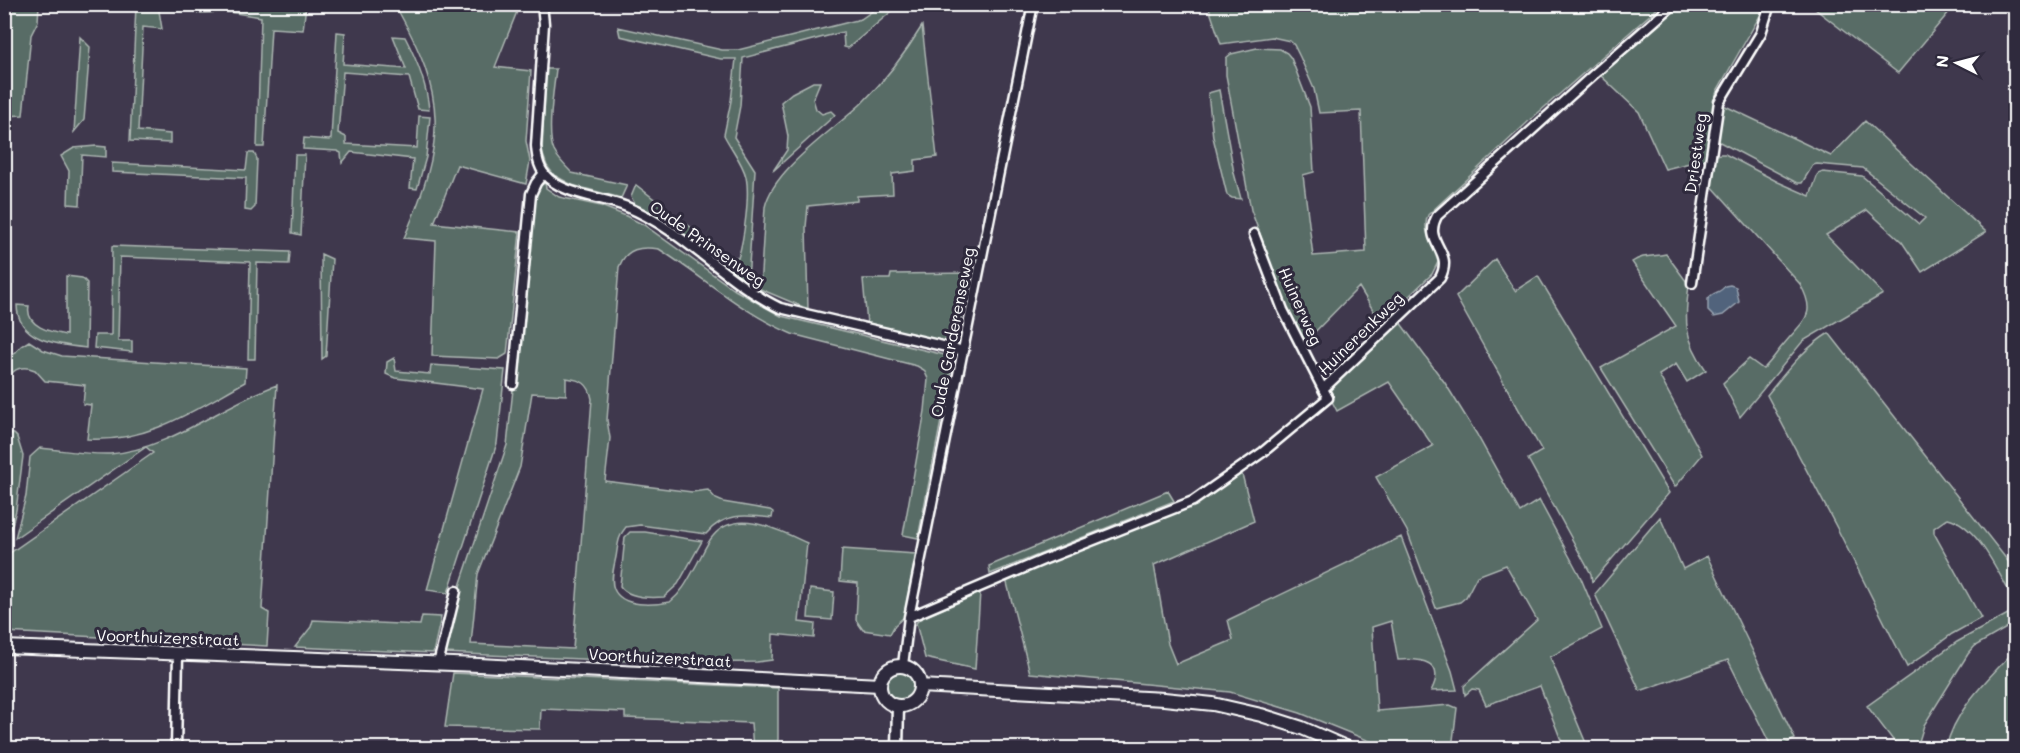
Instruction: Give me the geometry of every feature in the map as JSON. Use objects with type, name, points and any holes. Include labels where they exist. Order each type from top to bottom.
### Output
[{"type":"main road","name":"Voorthuizerstraat","points":[[4,647],[438,664],[880,685]]},
{"type":"main road","points":[[896,666],[903,666],[915,672],[920,686],[915,699],[908,705],[898,706],[886,701],[881,694],[880,685],[884,673],[896,666]]},
{"type":"main road","points":[[920,686],[1164,699],[1213,704],[1261,715],[1302,728],[1348,748]]},
{"type":"street","points":[[513,384],[531,194],[543,173],[537,161],[536,146],[544,24],[542,4]]},
{"type":"street","name":"Oude Garderenseweg","points":[[903,666],[909,617],[1033,4]]},
{"type":"street","name":"Huinerenkweg","points":[[909,617],[1043,560],[1193,501],[1263,452],[1328,398],[1323,389],[1440,278],[1445,261],[1433,236],[1432,225],[1437,216],[1674,4]]},
{"type":"street","name":"Driestweg","points":[[1692,283],[1719,102],[1761,33],[1770,4]]},
{"type":"street","name":"Oude Prinsenweg","points":[[543,173],[558,185],[626,207],[650,218],[741,285],[780,308],[964,351]]},
{"type":"street","name":"Huinerweg","points":[[1254,234],[1283,310],[1323,389]]},
{"type":"street","points":[[438,664],[456,591]]},
{"type":"street","points":[[176,748],[178,655]]},
{"type":"street","points":[[897,748],[898,706]]},
{"type":"green space","points":[[5,4],[39,5],[38,21],[31,35],[23,115],[5,116]]},
{"type":"green space","points":[[1955,4],[1898,73],[1810,5]]},
{"type":"green space","points":[[136,5],[158,5],[162,29],[143,27],[138,131],[170,134],[170,143],[130,141]]},
{"type":"green space","points":[[188,5],[306,5],[303,30],[271,28],[264,147],[257,147],[261,17],[229,12],[198,13],[190,10]]},
{"type":"green space","points":[[395,5],[532,5],[533,11],[518,9],[495,67],[531,71],[526,141],[530,161],[526,184],[457,165],[434,223],[520,232],[507,354],[499,359],[432,356],[436,241],[404,238],[428,173],[434,146],[435,120],[432,94],[425,67]]},
{"type":"green space","points":[[881,5],[899,5],[848,48],[844,47],[843,32],[743,58],[740,106],[734,137],[755,170],[749,266],[748,274],[744,278],[635,204],[631,197],[636,185],[727,255],[738,258],[746,218],[747,185],[742,166],[724,135],[736,59],[721,59],[620,36],[618,27],[722,50],[738,50],[861,19]]},
{"type":"green space","points":[[1208,5],[1661,5],[1530,120],[1428,215],[1427,232],[1438,262],[1432,274],[1381,323],[1359,287],[1303,344],[1290,316],[1251,210],[1226,75],[1226,58],[1231,54],[1257,48],[1280,49],[1291,58],[1310,107],[1314,172],[1303,175],[1313,256],[1366,252],[1361,111],[1319,113],[1314,89],[1290,41],[1272,37],[1221,44]]},
{"type":"green space","points":[[1677,5],[1766,5],[1717,91],[1706,159],[1665,169],[1639,112],[1599,74]]},
{"type":"green space","points":[[922,26],[937,157],[915,160],[915,171],[892,174],[893,194],[857,196],[857,201],[808,206],[806,227],[808,309],[760,289],[765,207],[770,193],[806,151],[862,103],[909,47]]},
{"type":"green space","points":[[337,32],[345,33],[343,64],[406,69],[393,36],[405,37],[421,73],[429,110],[418,109],[409,77],[343,72],[338,133],[346,137],[346,144],[417,148],[419,116],[430,117],[426,157],[417,189],[410,188],[413,159],[351,152],[342,163],[341,153],[337,151],[303,149],[304,138],[331,139]]},
{"type":"green space","points":[[80,37],[90,47],[84,120],[74,132]]},
{"type":"green space","points":[[546,69],[556,69],[551,123],[554,151],[572,173],[627,185],[621,198],[572,185],[554,175],[547,166],[542,152]]},
{"type":"green space","points":[[813,82],[820,82],[813,99],[816,109],[822,114],[831,111],[835,115],[773,171],[787,150],[788,136],[781,102],[792,93]]},
{"type":"green space","points":[[1219,90],[1241,199],[1227,195],[1213,137],[1208,93]]},
{"type":"green space","points":[[1721,104],[1831,156],[1865,121],[1986,232],[1922,272],[1902,242],[1867,210],[1826,235],[1883,294],[1803,341],[1740,417],[1723,383],[1749,359],[1763,369],[1802,323],[1808,311],[1808,304],[1800,284],[1710,184],[1714,156],[1725,154],[1810,196],[1818,174],[1823,172],[1862,176],[1919,224],[1925,218],[1863,168],[1817,164],[1813,165],[1802,183],[1797,183],[1716,140]]},
{"type":"green space","points":[[106,147],[106,157],[82,155],[80,205],[68,204],[69,171],[61,156],[74,148]]},
{"type":"green space","points":[[248,153],[254,153],[257,159],[255,207],[251,211],[245,210],[246,178],[112,172],[112,163],[246,170]]},
{"type":"green space","points":[[295,155],[305,155],[301,235],[292,233]]},
{"type":"green space","points":[[545,183],[546,188],[559,197],[601,206],[644,225],[735,290],[781,316],[949,356],[952,365],[918,538],[903,535],[925,411],[928,379],[924,370],[917,366],[792,334],[774,326],[740,306],[659,249],[640,248],[630,252],[619,267],[607,420],[610,438],[605,481],[692,492],[708,490],[716,499],[723,502],[773,512],[772,518],[744,516],[728,518],[706,534],[640,525],[626,527],[618,545],[612,577],[614,589],[624,599],[639,604],[670,602],[679,594],[713,536],[723,527],[746,522],[759,524],[807,543],[799,622],[815,624],[814,638],[773,634],[772,660],[757,662],[674,663],[443,653],[461,583],[507,445],[533,203],[537,187]],"holes":[[[566,378],[580,381],[587,386],[592,399],[573,649],[471,644],[478,574],[520,467],[532,393],[566,395]]]},
{"type":"green space","points":[[112,246],[290,252],[289,264],[257,263],[255,359],[248,359],[250,262],[120,257],[118,341],[132,341],[132,352],[94,348],[95,335],[111,335]]},
{"type":"green space","points":[[321,254],[332,259],[326,356],[322,359]]},
{"type":"green space","points":[[1666,254],[1689,285],[1686,309],[1687,329],[1693,348],[1706,370],[1687,382],[1676,364],[1659,375],[1702,455],[1675,487],[1601,368],[1676,326],[1632,262],[1636,259]]},
{"type":"green space","points":[[1495,259],[1515,291],[1538,276],[1669,493],[1592,582],[1591,574],[1528,459],[1542,451],[1456,297]]},
{"type":"green space","points":[[970,273],[958,332],[947,343],[867,324],[863,279],[890,279],[891,274]]},
{"type":"green space","points":[[66,276],[82,278],[87,283],[86,348],[41,339],[24,326],[19,317],[17,305],[29,306],[31,319],[35,324],[66,335]]},
{"type":"green space","points":[[1399,321],[1445,383],[1520,512],[1539,500],[1580,576],[1602,629],[1550,657],[1588,748],[1564,748],[1540,686],[1486,705],[1479,690],[1472,689],[1465,695],[1464,686],[1537,620],[1506,565],[1477,576],[1466,597],[1460,602],[1436,608],[1407,531],[1376,477],[1433,446],[1389,382],[1337,411],[1326,390]]},
{"type":"green space","points":[[1829,333],[2015,570],[2014,600],[1987,552],[1969,530],[1948,518],[1934,528],[1934,533],[1981,618],[1952,634],[1907,667],[1767,395],[1803,354]]},
{"type":"green space","points":[[29,341],[43,350],[62,356],[246,368],[245,382],[189,413],[150,430],[109,439],[87,439],[91,405],[83,404],[85,385],[45,381],[35,370],[23,368],[10,375],[5,393],[5,360],[8,361],[21,346]]},
{"type":"green space","points":[[394,358],[396,371],[430,374],[431,365],[505,370],[497,443],[448,593],[427,590],[483,389],[395,378],[386,374],[387,362]]},
{"type":"green space","points":[[277,385],[262,609],[269,613],[267,646],[5,632],[5,599],[10,553],[153,453],[146,447],[15,538],[26,496],[30,457],[40,448],[110,454],[154,444]]},
{"type":"green space","points":[[5,433],[14,434],[17,437],[23,456],[16,510],[5,551]]},
{"type":"green space","points":[[1241,470],[1254,521],[1154,565],[1168,644],[1176,664],[1233,640],[1228,620],[1401,537],[1452,671],[1457,690],[1431,691],[1436,673],[1433,667],[1422,661],[1398,660],[1391,621],[1372,627],[1377,711],[1450,705],[1457,708],[1452,748],[1387,748],[1300,713],[1230,692],[1030,673],[1006,579],[1161,517]]},
{"type":"green space","points":[[1168,491],[1174,501],[990,574],[989,566]]},
{"type":"green space","points":[[1660,517],[1683,569],[1707,556],[1795,739],[1778,748],[1772,748],[1728,660],[1640,691],[1595,594]]},
{"type":"green space","points":[[630,532],[645,532],[702,541],[678,584],[664,597],[634,595],[620,586],[625,537]]},
{"type":"green space","points":[[842,549],[916,554],[904,617],[895,625],[890,634],[863,630],[856,620],[858,583],[840,581]]},
{"type":"green space","points":[[810,589],[834,592],[832,620],[808,618]]},
{"type":"green space","points":[[980,592],[975,669],[925,658],[916,623],[920,619]]},
{"type":"green space","points":[[2015,610],[2015,623],[1975,646],[1968,654],[1924,725],[1917,748],[1899,748],[1867,706],[1957,642]]},
{"type":"green space","points":[[422,616],[441,617],[433,653],[295,647],[311,627],[313,620],[420,625]]},
{"type":"green space","points":[[2015,650],[2016,740],[2012,748],[1946,748],[1957,720],[1974,695]]},
{"type":"green space","points":[[900,672],[910,676],[914,686],[910,696],[900,700],[890,696],[886,686],[890,676]]},
{"type":"green space","points":[[453,673],[778,688],[778,748],[753,748],[751,723],[625,718],[625,712],[541,709],[540,729],[445,727]]},
{"type":"water","points":[[1725,286],[1736,287],[1739,302],[1723,315],[1714,317],[1708,311],[1708,299]]}]
